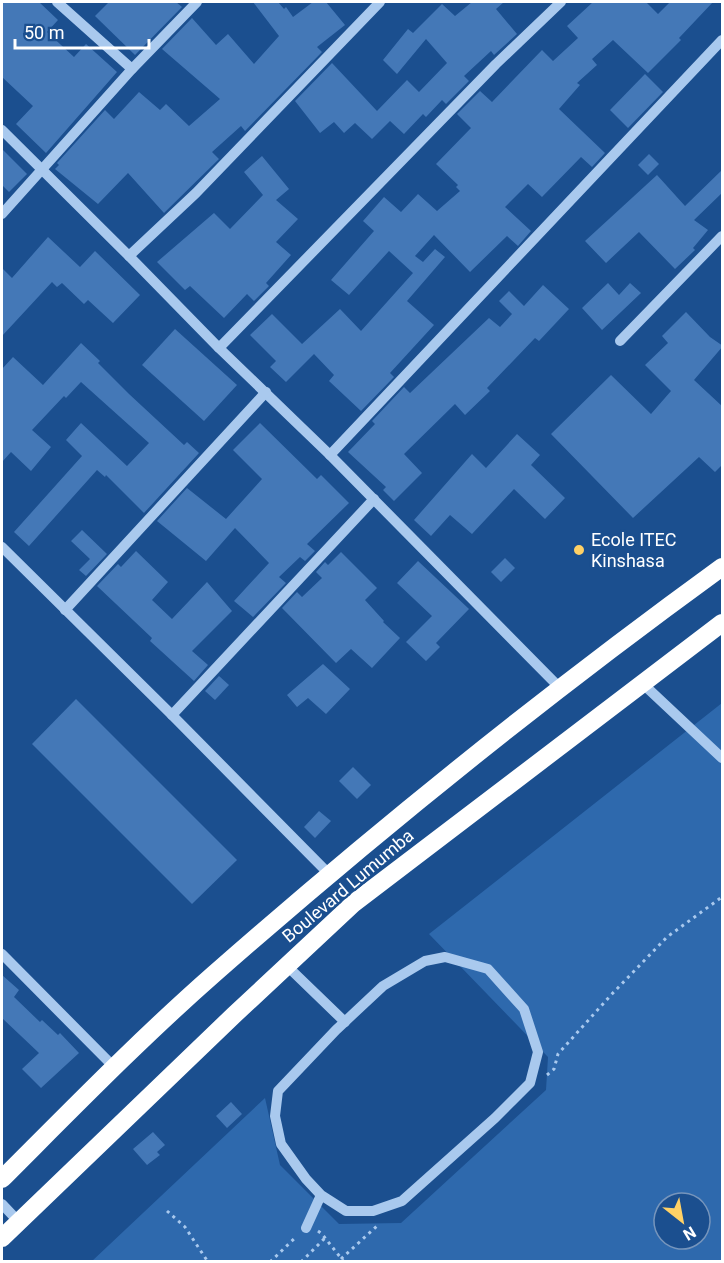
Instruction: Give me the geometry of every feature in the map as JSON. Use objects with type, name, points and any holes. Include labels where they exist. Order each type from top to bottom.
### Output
[{"type":"highway","name":"Boulevard Lumumba","points":[[2,1179],[114,1067],[212,975],[330,875],[561,688],[723,567]]},
{"type":"highway","name":"Boulevard Lumumba","points":[[2,1238],[286,965],[354,903],[723,623]]},
{"type":"street","points":[[57,2],[132,69]]},
{"type":"street","points":[[2,214],[132,69],[197,2]]},
{"type":"street","points":[[129,256],[196,193],[380,2]]},
{"type":"street","points":[[219,348],[496,64],[561,2]]},
{"type":"street","points":[[330,455],[723,40]]},
{"type":"street","points":[[2,130],[561,688]]},
{"type":"street","points":[[620,341],[723,236]]},
{"type":"street","points":[[65,610],[266,392]]},
{"type":"street","points":[[172,715],[374,499]]},
{"type":"street","points":[[2,547],[330,875]]},
{"type":"street","points":[[642,683],[723,759]]},
{"type":"street","points":[[2,954],[114,1067]]},
{"type":"street","points":[[445,957],[488,969],[524,1009],[538,1052],[530,1083],[495,1119],[402,1201],[374,1211],[346,1211],[321,1195],[306,1179],[281,1144],[275,1116],[278,1091],[383,986],[425,961],[445,957]]},
{"type":"street","points":[[286,965],[345,1022]]},
{"type":"street","points":[[306,1228],[321,1195]]},
{"type":"street","points":[[2,1204],[18,1221]]},
{"type":"path","points":[[167,1211],[185,1227],[208,1262]]},
{"type":"path","points":[[270,1262],[306,1228],[312,1227],[325,1238],[344,1262]]},
{"type":"path","points":[[301,1262],[325,1238]]},
{"type":"shaded area","points":[[722,703],[722,1261],[91,1262],[265,1098],[280,1165],[339,1224],[401,1223],[546,1090],[548,1057],[429,934]]},
{"type":"building","points":[[2,2],[39,2],[58,20],[47,32],[74,57],[86,44],[117,72],[46,153],[16,124],[33,106],[2,77]]},
{"type":"building","points":[[109,2],[176,2],[182,7],[135,55],[95,16]]},
{"type":"building","points":[[253,2],[278,2],[284,9],[286,7],[293,17],[313,2],[326,2],[345,25],[317,47],[322,52],[245,131],[241,126],[212,152],[219,159],[164,213],[128,173],[98,204],[55,169],[59,165],[57,163],[105,110],[114,119],[139,92],[160,110],[166,104],[189,126],[220,99],[162,49],[192,18],[216,45],[228,34],[254,64],[279,36]]},
{"type":"building","points":[[472,2],[504,2],[496,9],[517,34],[494,55],[491,51],[464,76],[469,81],[446,104],[442,100],[426,117],[423,114],[404,134],[390,121],[372,139],[355,123],[344,133],[334,122],[320,133],[295,101],[332,63],[377,111],[407,80],[419,92],[447,63],[426,39],[397,74],[383,60],[408,29],[413,33],[442,4],[455,16]]},
{"type":"building","points":[[593,2],[646,2],[658,14],[670,2],[713,2],[679,38],[681,40],[648,73],[613,40],[592,59],[597,65],[577,83],[580,85],[559,109],[605,153],[592,167],[581,157],[542,197],[528,184],[505,207],[531,231],[518,246],[507,236],[470,272],[434,235],[415,256],[423,262],[435,249],[445,257],[407,301],[434,325],[390,373],[394,377],[361,411],[329,381],[334,375],[314,354],[286,382],[270,367],[276,361],[250,335],[272,314],[302,344],[340,309],[361,331],[413,273],[389,251],[349,295],[331,280],[374,231],[363,221],[384,197],[401,212],[418,194],[437,211],[460,191],[456,187],[458,185],[436,164],[471,128],[457,114],[480,91],[492,102],[542,50],[553,61],[578,38],[567,26]]},
{"type":"building","points":[[645,74],[663,92],[628,128],[610,110]]},
{"type":"building","points":[[2,149],[27,174],[9,192],[2,185]]},
{"type":"building","points":[[649,154],[659,164],[648,175],[638,165]]},
{"type":"building","points":[[262,156],[289,189],[276,200],[298,219],[276,242],[291,255],[266,283],[269,286],[254,301],[247,294],[224,318],[190,286],[185,290],[157,262],[214,213],[230,229],[263,195],[244,172]]},
{"type":"building","points":[[723,169],[723,192],[694,220],[708,230],[693,248],[695,250],[675,269],[639,232],[606,263],[585,241],[657,175],[685,206]]},
{"type":"building","points":[[48,237],[80,267],[95,251],[140,295],[113,323],[88,300],[84,304],[62,283],[57,287],[52,282],[2,336],[2,268],[12,278]]},
{"type":"building","points":[[608,283],[619,295],[630,283],[641,293],[602,330],[582,308]]},
{"type":"building","points":[[543,285],[569,309],[539,341],[535,338],[487,388],[490,391],[465,415],[455,404],[404,454],[422,473],[394,501],[383,490],[386,487],[348,452],[375,424],[372,421],[404,387],[410,393],[489,318],[500,327],[512,314],[499,301],[509,291],[524,306]]},
{"type":"building","points":[[686,312],[710,337],[723,346],[694,380],[723,407],[723,464],[715,472],[699,457],[633,518],[551,434],[611,375],[651,414],[671,391],[645,365],[668,343],[662,336]]},
{"type":"building","points":[[175,329],[237,385],[204,421],[142,365]]},
{"type":"building","points":[[81,343],[129,394],[184,445],[187,442],[199,453],[144,513],[106,475],[105,477],[97,470],[29,546],[14,532],[82,456],[66,440],[81,423],[127,466],[149,443],[81,382],[66,398],[64,396],[32,430],[51,447],[31,471],[11,452],[2,462],[2,369],[13,357],[43,385]]},
{"type":"building","points":[[260,423],[317,479],[321,475],[349,503],[307,544],[315,551],[305,561],[300,557],[279,577],[286,583],[253,617],[234,601],[269,563],[235,528],[206,561],[157,521],[187,488],[226,519],[262,479],[233,450]]},
{"type":"building","points":[[517,434],[540,455],[531,465],[565,498],[545,519],[514,489],[472,534],[450,515],[431,536],[414,520],[472,454],[486,468]]},
{"type":"building","points":[[82,530],[107,554],[86,576],[79,570],[90,559],[71,541]]},
{"type":"building","points":[[136,551],[168,582],[152,600],[172,619],[207,582],[232,611],[192,651],[208,665],[194,681],[150,641],[152,638],[97,586],[118,564],[121,567]]},
{"type":"building","points":[[341,552],[377,588],[365,600],[400,638],[372,668],[351,649],[336,663],[282,608],[297,592],[302,597],[322,578],[316,572],[325,562],[328,565]]},
{"type":"building","points":[[505,558],[515,568],[501,582],[491,572]]},
{"type":"building","points":[[418,561],[469,609],[436,643],[440,647],[426,661],[406,642],[432,616],[397,583]]},
{"type":"building","points":[[323,664],[350,689],[326,714],[308,698],[297,707],[287,695]]},
{"type":"building","points":[[219,676],[229,685],[215,700],[205,691]]},
{"type":"building","points":[[76,699],[237,860],[192,904],[32,744]]},
{"type":"building","points":[[353,767],[371,785],[357,799],[339,781]]},
{"type":"building","points":[[319,811],[331,821],[315,838],[304,827]]},
{"type":"building","points":[[2,975],[19,990],[14,997],[40,1022],[42,1020],[58,1035],[60,1033],[79,1053],[41,1088],[22,1069],[39,1053],[2,1018]]},
{"type":"building","points":[[231,1102],[242,1114],[227,1128],[216,1116]]},
{"type":"building","points":[[153,1132],[165,1145],[157,1152],[160,1155],[147,1165],[133,1149]]},
{"type":"place","name":"Ecole ITEC Kinshasa","points":[[579,550]]}]
